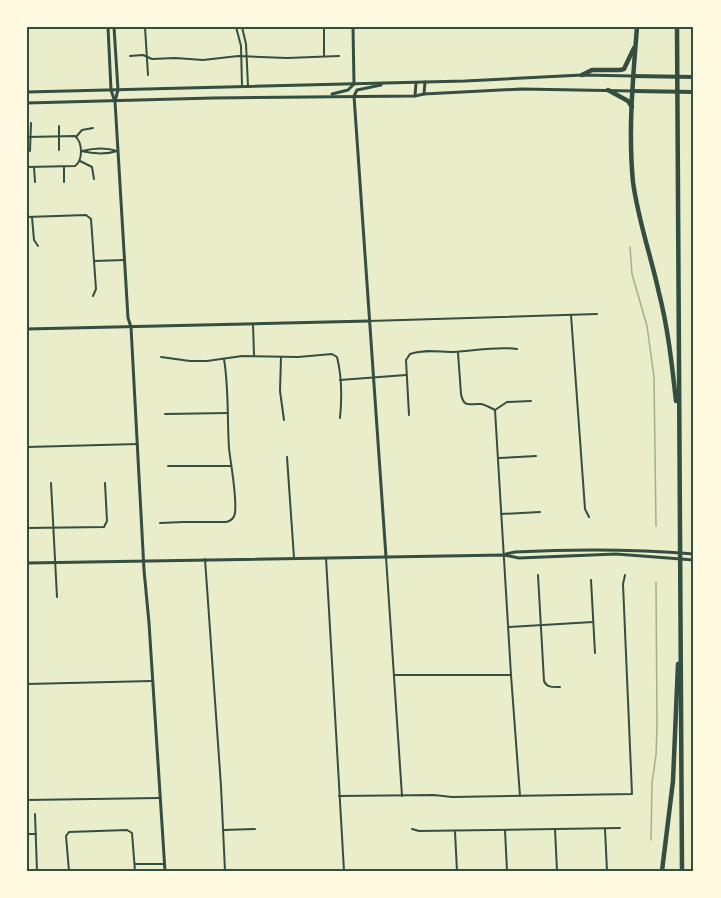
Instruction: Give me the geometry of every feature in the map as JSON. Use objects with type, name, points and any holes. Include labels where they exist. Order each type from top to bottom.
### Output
[{"type":"highway","points":[[637,27],[632,108],[634,190],[665,321],[679,428]]},
{"type":"highway","points":[[676,27],[682,871]]},
{"type":"highway","points":[[582,75],[592,70],[624,69],[636,46]]},
{"type":"highway","points":[[608,90],[628,101],[632,108]]},
{"type":"highway","points":[[662,871],[673,781],[680,634]]},
{"type":"main road","points":[[633,76],[694,77]]},
{"type":"main road","points":[[633,91],[694,92]]},
{"type":"street","points":[[108,27],[111,90],[115,101]]},
{"type":"street","points":[[114,27],[118,90],[115,101],[117,151],[128,318],[131,327],[165,871]]},
{"type":"street","points":[[145,27],[148,75]]},
{"type":"street","points":[[236,27],[242,56],[242,86]]},
{"type":"street","points":[[242,27],[247,56],[248,86]]},
{"type":"street","points":[[324,27],[324,56]]},
{"type":"street","points":[[326,96],[348,90],[354,84],[353,27]]},
{"type":"street","points":[[130,56],[203,60],[242,56],[286,58],[339,56]]},
{"type":"street","points":[[27,92],[425,82],[582,75],[633,76]]},
{"type":"street","points":[[415,96],[416,82]]},
{"type":"street","points":[[424,94],[425,82]]},
{"type":"street","points":[[389,83],[357,90],[354,96],[402,796]]},
{"type":"street","points":[[27,103],[415,96],[522,89],[633,91]]},
{"type":"street","points":[[30,151],[31,123]]},
{"type":"street","points":[[59,126],[59,150]]},
{"type":"street","points":[[76,137],[82,130],[93,128]]},
{"type":"street","points":[[27,167],[75,166],[80,161],[80,142],[76,137],[29,137]]},
{"type":"street","points":[[80,151],[109,148],[117,151]]},
{"type":"street","points":[[80,151],[94,154],[117,151]]},
{"type":"street","points":[[80,161],[92,167],[94,179]]},
{"type":"street","points":[[63,166],[64,182]]},
{"type":"street","points":[[34,167],[35,182]]},
{"type":"street","points":[[27,217],[86,215],[90,218],[96,289],[93,296]]},
{"type":"street","points":[[32,217],[34,240],[38,246]]},
{"type":"street","points":[[94,261],[124,260]]},
{"type":"street","points":[[27,329],[597,314]]},
{"type":"street","points":[[571,315],[585,510],[589,517]]},
{"type":"street","points":[[254,324],[254,356]]},
{"type":"street","points":[[409,415],[406,360],[408,355],[413,352],[517,349]]},
{"type":"street","points":[[458,351],[462,399],[469,405],[483,404],[495,411]]},
{"type":"street","points":[[161,357],[190,361],[254,356],[335,355],[338,360],[340,380],[340,418]]},
{"type":"street","points":[[281,357],[280,384],[285,420]]},
{"type":"street","points":[[160,523],[226,522],[232,519],[235,511],[228,384],[224,358]]},
{"type":"street","points":[[340,380],[407,375]]},
{"type":"street","points":[[495,411],[507,402],[531,401]]},
{"type":"street","points":[[495,411],[520,796]]},
{"type":"street","points":[[165,414],[228,413]]},
{"type":"street","points":[[27,447],[138,444]]},
{"type":"street","points":[[499,458],[536,456]]},
{"type":"street","points":[[287,457],[294,558]]},
{"type":"street","points":[[168,466],[231,466]]},
{"type":"street","points":[[51,483],[57,597]]},
{"type":"street","points":[[27,528],[100,528],[106,526],[105,483]]},
{"type":"street","points":[[501,514],[540,512]]},
{"type":"street","points":[[504,555],[547,550],[659,551],[694,555]]},
{"type":"street","points":[[27,563],[504,555],[519,558],[616,554],[694,560]]},
{"type":"street","points":[[326,558],[344,871]]},
{"type":"street","points":[[205,559],[225,871]]},
{"type":"street","points":[[538,575],[544,681],[548,686],[560,687]]},
{"type":"street","points":[[339,796],[632,794],[623,584],[625,575]]},
{"type":"street","points":[[591,580],[594,653]]},
{"type":"street","points":[[509,627],[593,622]]},
{"type":"street","points":[[395,675],[511,675]]},
{"type":"street","points":[[27,684],[152,681]]},
{"type":"street","points":[[27,800],[159,798]]},
{"type":"street","points":[[35,814],[37,871]]},
{"type":"street","points":[[605,828],[607,871]]},
{"type":"street","points":[[412,829],[455,831],[620,828]]},
{"type":"street","points":[[223,830],[255,829]]},
{"type":"street","points":[[555,829],[557,871]]},
{"type":"street","points":[[69,871],[66,836],[69,832],[127,830],[132,833],[135,871]]},
{"type":"street","points":[[505,830],[507,871]]},
{"type":"street","points":[[455,831],[457,871]]},
{"type":"street","points":[[27,834],[36,834]]},
{"type":"street","points":[[135,864],[164,864]]},
{"type":"waterway","points":[[630,247],[632,274],[647,326],[654,377],[656,526]]},
{"type":"waterway","points":[[651,840],[652,783],[657,728],[656,582]]}]
